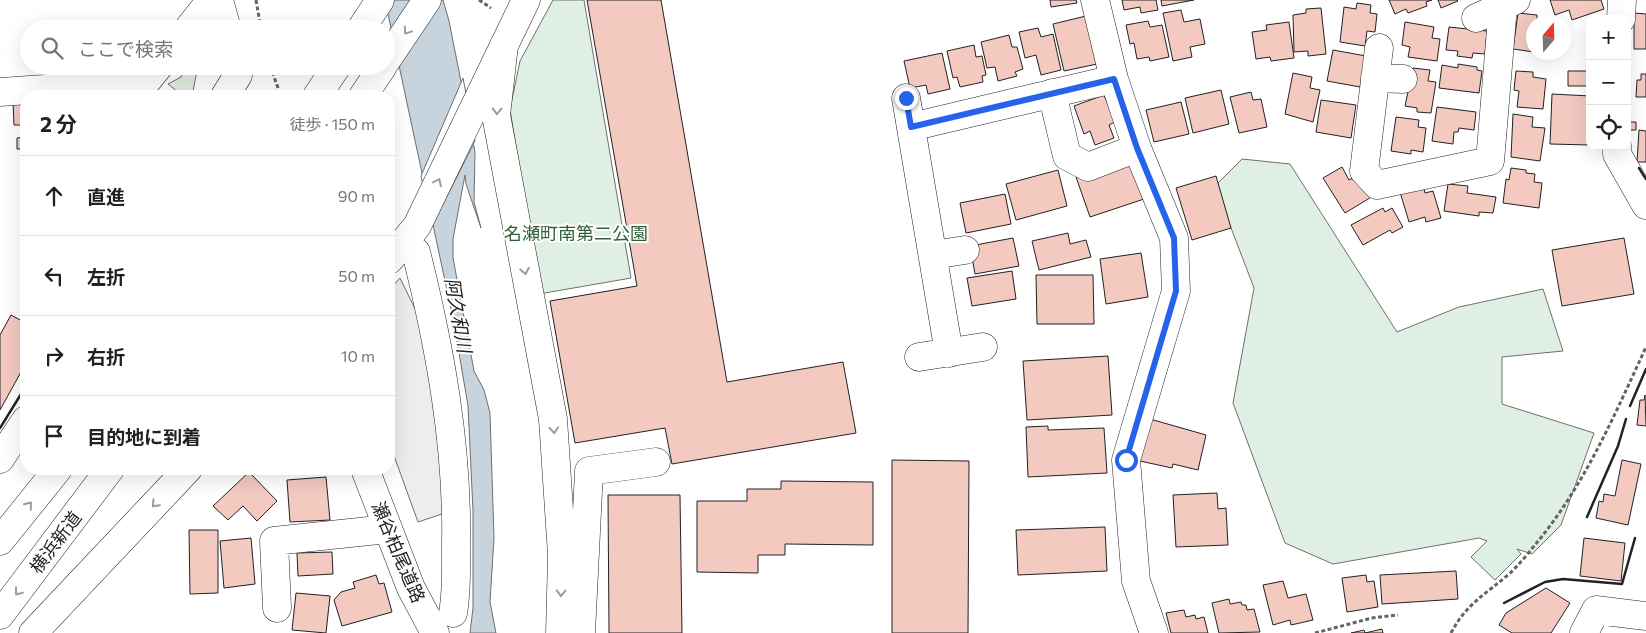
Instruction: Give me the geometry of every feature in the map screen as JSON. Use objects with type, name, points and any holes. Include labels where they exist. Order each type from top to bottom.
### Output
[{"type":"main road","points":[[195,20],[211,0]]},
{"type":"main road","points":[[220,0],[224,20]]},
{"type":"main road","points":[[367,20],[380,0]]},
{"type":"main road","points":[[395,48],[427,0]]},
{"type":"main road","points":[[395,255],[416,239],[480,93],[526,0]]},
{"type":"main road","points":[[1094,0],[1114,79],[1137,148],[1174,238],[1176,291],[1126,460],[1136,581],[1154,633]]},
{"type":"main road","points":[[1621,15],[1622,0]]},
{"type":"main road","points":[[1476,18],[1509,3]]},
{"type":"main road","points":[[1379,48],[1364,171],[1378,185],[1490,161],[1509,3]]},
{"type":"main road","points":[[504,45],[496,115],[553,419],[562,555],[560,633]]},
{"type":"main road","points":[[29,90],[146,82],[152,75]]},
{"type":"main road","points":[[321,90],[331,75]]},
{"type":"main road","points":[[367,90],[377,75]]},
{"type":"main road","points":[[1375,78],[1404,79]]},
{"type":"main road","points":[[911,127],[1114,79]]},
{"type":"main road","points":[[0,92],[20,91]]},
{"type":"main road","points":[[1052,93],[1067,156],[1088,166],[1137,148]]},
{"type":"main road","points":[[906,98],[949,352]]},
{"type":"main road","points":[[1617,150],[1617,154],[1646,205]]},
{"type":"main road","points":[[416,239],[439,356],[453,447],[457,495],[444,623]]},
{"type":"main road","points":[[933,254],[964,250]]},
{"type":"main road","points":[[919,357],[982,347]]},
{"type":"main road","points":[[0,459],[20,429]]},
{"type":"main road","points":[[581,633],[590,472],[656,462]]},
{"type":"main road","points":[[0,541],[53,475]]},
{"type":"main road","name":"横浜新道","points":[[0,615],[105,475]]},
{"type":"main road","points":[[33,633],[182,475]]},
{"type":"main road","name":"瀬谷柏尾道路","points":[[367,475],[411,588],[444,623]]},
{"type":"main road","points":[[276,608],[274,541],[388,529]]},
{"type":"main road","points":[[1584,633],[1596,610],[1646,616]]},
{"type":"path","points":[[256,0],[259,20]]},
{"type":"path","points":[[274,75],[280,90]]},
{"type":"path","points":[[1451,633],[1459,618],[1473,603],[1509,574],[1558,518],[1588,471],[1646,347]]},
{"type":"path","points":[[1314,633],[1372,618],[1398,615]]},
{"type":"green space","name":"名瀬町南第二公園","points":[[553,0],[584,0],[631,278],[539,294],[510,109],[520,61]]},
{"type":"green space","points":[[182,75],[196,75],[193,90],[176,90],[168,84]]},
{"type":"green space","points":[[1242,159],[1290,164],[1397,332],[1459,307],[1543,289],[1563,351],[1502,357],[1502,404],[1594,433],[1561,525],[1532,554],[1517,549],[1521,554],[1495,580],[1471,557],[1487,541],[1479,538],[1333,564],[1285,543],[1233,403],[1254,288],[1215,186]]},
{"type":"shaded area","points":[[400,278],[416,311],[434,392],[445,513],[418,522],[395,459],[395,283]]},
{"type":"water","name":"阿久和川","points":[[385,0],[443,0],[449,21],[475,152],[474,202],[481,228],[466,184],[465,175],[453,239],[453,258],[474,371],[484,390],[490,413],[494,538],[490,602],[496,633],[470,633],[473,608],[473,511],[468,406],[454,323],[395,47],[395,20],[389,20]]},
{"type":"pier","points":[[463,78],[475,141],[431,228],[421,176]]},
{"type":"building","points":[[587,0],[661,0],[727,382],[843,362],[856,433],[672,464],[665,428],[575,443],[550,301],[637,286]]},
{"type":"building","points":[[1050,0],[1076,0],[1077,3],[1051,7]]},
{"type":"building","points":[[1122,0],[1156,0],[1158,10],[1141,13],[1140,7],[1124,10]]},
{"type":"building","points":[[1161,0],[1194,0],[1162,6]]},
{"type":"building","points":[[1389,0],[1432,0],[1426,2],[1427,6],[1408,13],[1406,9],[1395,14]]},
{"type":"building","points":[[1438,0],[1457,0],[1458,1],[1441,8]]},
{"type":"building","points":[[1550,0],[1601,0],[1604,9],[1572,20],[1569,10],[1555,15]]},
{"type":"building","points":[[1357,3],[1371,5],[1370,13],[1377,14],[1375,32],[1367,31],[1365,46],[1340,42],[1344,7],[1356,9]]},
{"type":"building","points":[[1321,8],[1326,54],[1308,56],[1308,51],[1294,52],[1293,15],[1306,13],[1306,9]]},
{"type":"building","points":[[1181,10],[1184,22],[1200,19],[1205,44],[1190,47],[1192,57],[1173,61],[1163,13]]},
{"type":"building","points":[[1518,13],[1537,15],[1526,15],[1526,51],[1513,49]]},
{"type":"building","points":[[1634,13],[1646,14],[1646,49],[1634,49]]},
{"type":"building","points":[[1086,16],[1097,64],[1064,71],[1053,24]]},
{"type":"building","points":[[1148,21],[1150,27],[1162,25],[1169,57],[1150,61],[1149,57],[1137,59],[1134,43],[1130,44],[1126,25]]},
{"type":"building","points":[[1289,22],[1294,58],[1271,61],[1270,57],[1256,59],[1252,32],[1267,30],[1266,25]]},
{"type":"building","points":[[1405,22],[1434,27],[1432,38],[1440,39],[1437,61],[1408,57],[1410,47],[1402,45]]},
{"type":"building","points":[[1449,27],[1487,31],[1485,54],[1473,53],[1472,58],[1457,56],[1458,51],[1446,50]]},
{"type":"building","points":[[1038,28],[1041,37],[1053,34],[1061,70],[1041,75],[1036,55],[1025,58],[1019,32]]},
{"type":"building","points":[[1009,35],[1012,47],[1017,47],[1023,69],[1015,72],[1017,76],[998,81],[995,67],[987,68],[981,42]]},
{"type":"building","points":[[974,45],[976,57],[982,56],[986,75],[982,76],[983,82],[960,87],[957,77],[953,78],[947,51]]},
{"type":"building","points":[[1333,50],[1366,56],[1360,87],[1327,81]]},
{"type":"building","points":[[942,53],[950,89],[928,94],[926,85],[910,88],[904,61]]},
{"type":"building","points":[[1458,64],[1477,67],[1477,70],[1482,71],[1479,93],[1439,88],[1442,65],[1458,68]]},
{"type":"building","points":[[1413,68],[1430,70],[1428,81],[1436,82],[1431,113],[1417,112],[1417,108],[1405,106]]},
{"type":"building","points":[[1516,71],[1533,72],[1533,77],[1546,79],[1543,109],[1517,107],[1519,91],[1514,90]]},
{"type":"building","points":[[1568,71],[1586,71],[1586,86],[1568,86]]},
{"type":"building","points":[[1293,73],[1312,77],[1310,88],[1320,90],[1313,122],[1285,114]]},
{"type":"building","points":[[1641,74],[1646,74],[1646,97],[1636,97],[1637,80],[1641,80]]},
{"type":"building","points":[[1221,90],[1229,124],[1193,133],[1185,98]]},
{"type":"building","points":[[1251,92],[1253,100],[1261,99],[1267,127],[1239,133],[1230,97]]},
{"type":"building","points":[[1552,94],[1586,96],[1586,145],[1550,144]]},
{"type":"building","points":[[1104,95],[1115,122],[1109,125],[1114,138],[1095,145],[1090,131],[1084,134],[1074,106]]},
{"type":"building","points":[[1321,100],[1356,105],[1351,138],[1316,132]]},
{"type":"building","points":[[20,101],[20,125],[14,125],[13,102]]},
{"type":"building","points":[[1181,102],[1189,134],[1154,142],[1146,110]]},
{"type":"building","points":[[1437,107],[1476,112],[1474,130],[1459,128],[1458,132],[1454,132],[1453,144],[1432,141]]},
{"type":"building","points":[[1513,114],[1533,117],[1532,127],[1545,128],[1540,161],[1511,157]]},
{"type":"building","points":[[1396,117],[1419,120],[1418,127],[1426,128],[1423,152],[1411,150],[1411,154],[1391,151]]},
{"type":"building","points":[[1631,122],[1636,122],[1636,130],[1631,130]]},
{"type":"building","points":[[1639,130],[1646,131],[1646,162],[1637,162]]},
{"type":"building","points":[[17,138],[20,138],[20,149],[17,149]]},
{"type":"building","points":[[1131,159],[1144,199],[1090,217],[1076,177]]},
{"type":"building","points":[[1342,167],[1349,180],[1360,174],[1373,196],[1345,213],[1323,178]]},
{"type":"building","points":[[1511,168],[1526,170],[1526,173],[1535,174],[1534,182],[1542,183],[1539,208],[1503,203],[1506,179],[1509,180]]},
{"type":"building","points":[[1058,170],[1067,206],[1016,220],[1006,184]]},
{"type":"building","points":[[1216,176],[1231,228],[1192,240],[1176,188]]},
{"type":"building","points":[[1448,184],[1468,186],[1467,193],[1496,197],[1493,213],[1479,212],[1479,216],[1444,211]]},
{"type":"building","points":[[1423,185],[1425,193],[1433,191],[1441,218],[1426,222],[1425,217],[1409,222],[1400,192]]},
{"type":"building","points":[[1005,194],[1011,224],[966,233],[960,203]]},
{"type":"building","points":[[1383,208],[1385,212],[1392,208],[1403,227],[1392,233],[1390,230],[1363,245],[1351,225]]},
{"type":"building","points":[[1068,233],[1070,244],[1086,240],[1091,257],[1039,270],[1032,241]]},
{"type":"building","points":[[1013,238],[1019,266],[975,274],[970,246]]},
{"type":"building","points":[[1624,238],[1634,294],[1562,306],[1552,250]]},
{"type":"building","points":[[1141,253],[1148,297],[1106,304],[1100,259]]},
{"type":"building","points":[[1012,271],[1016,299],[972,306],[967,278]]},
{"type":"building","points":[[1036,275],[1093,275],[1094,324],[1037,324]]},
{"type":"building","points":[[11,315],[20,320],[20,374],[0,410],[0,335]]},
{"type":"building","points":[[1108,356],[1112,415],[1027,420],[1023,361]]},
{"type":"building","points":[[1645,395],[1646,426],[1637,425],[1640,400],[1644,400]]},
{"type":"building","points":[[1150,419],[1206,435],[1198,470],[1173,464],[1172,468],[1140,461]]},
{"type":"building","points":[[1048,426],[1048,430],[1104,428],[1107,473],[1028,477],[1026,427]]},
{"type":"building","points":[[892,460],[969,461],[968,633],[892,633]]},
{"type":"building","points":[[1622,460],[1641,464],[1628,525],[1596,518],[1599,501],[1603,502],[1604,494],[1615,496]]},
{"type":"building","points":[[246,475],[252,475],[277,501],[257,521],[243,506],[228,520],[213,506]]},
{"type":"building","points":[[326,477],[330,520],[290,522],[287,480]]},
{"type":"building","points":[[781,481],[873,482],[873,545],[785,544],[785,555],[758,555],[758,573],[697,572],[697,501],[747,501],[747,489],[781,489]]},
{"type":"building","points":[[1217,493],[1218,509],[1226,508],[1228,545],[1176,547],[1173,495]]},
{"type":"building","points":[[608,495],[680,495],[682,633],[609,633]]},
{"type":"building","points":[[1105,527],[1107,571],[1018,575],[1016,530]]},
{"type":"building","points":[[189,530],[218,530],[218,593],[190,594]]},
{"type":"building","points":[[251,538],[255,584],[224,588],[220,541]]},
{"type":"building","points":[[1584,538],[1625,543],[1621,581],[1580,576]]},
{"type":"building","points":[[332,552],[333,574],[298,576],[297,553]]},
{"type":"building","points":[[1456,571],[1458,599],[1382,604],[1380,575]]},
{"type":"building","points":[[376,575],[379,584],[384,583],[392,612],[342,626],[334,600],[341,592],[355,588],[353,582]]},
{"type":"building","points":[[1366,575],[1367,582],[1374,581],[1378,607],[1347,612],[1342,578]]},
{"type":"building","points":[[1283,581],[1288,598],[1306,594],[1313,620],[1291,625],[1290,620],[1273,625],[1263,585]]},
{"type":"building","points":[[1546,588],[1570,603],[1551,633],[1512,633],[1499,625],[1506,613]]},
{"type":"building","points":[[296,593],[330,596],[326,633],[292,630]]},
{"type":"building","points":[[1229,599],[1230,604],[1241,602],[1242,605],[1246,605],[1247,610],[1254,609],[1260,632],[1219,633],[1212,603]]},
{"type":"building","points":[[1184,610],[1186,617],[1195,615],[1196,619],[1204,617],[1208,633],[1171,633],[1166,613]]},
{"type":"building","points":[[1382,629],[1383,633],[1365,633]]},
{"type":"building","points":[[1364,630],[1365,633],[1351,633]]},
{"type":"wall","points":[[1639,168],[1646,179]]},
{"type":"wall","points":[[1630,406],[1646,369]]},
{"type":"wall","points":[[0,428],[20,396]]},
{"type":"wall","points":[[1587,517],[1618,446],[1626,419]]},
{"type":"wall","points":[[1504,603],[1545,582],[1563,579],[1622,584],[1635,538]]},
{"type":"route","points":[[906,98],[911,127],[1114,79],[1137,148],[1174,238],[1176,291],[1126,460]]}]
